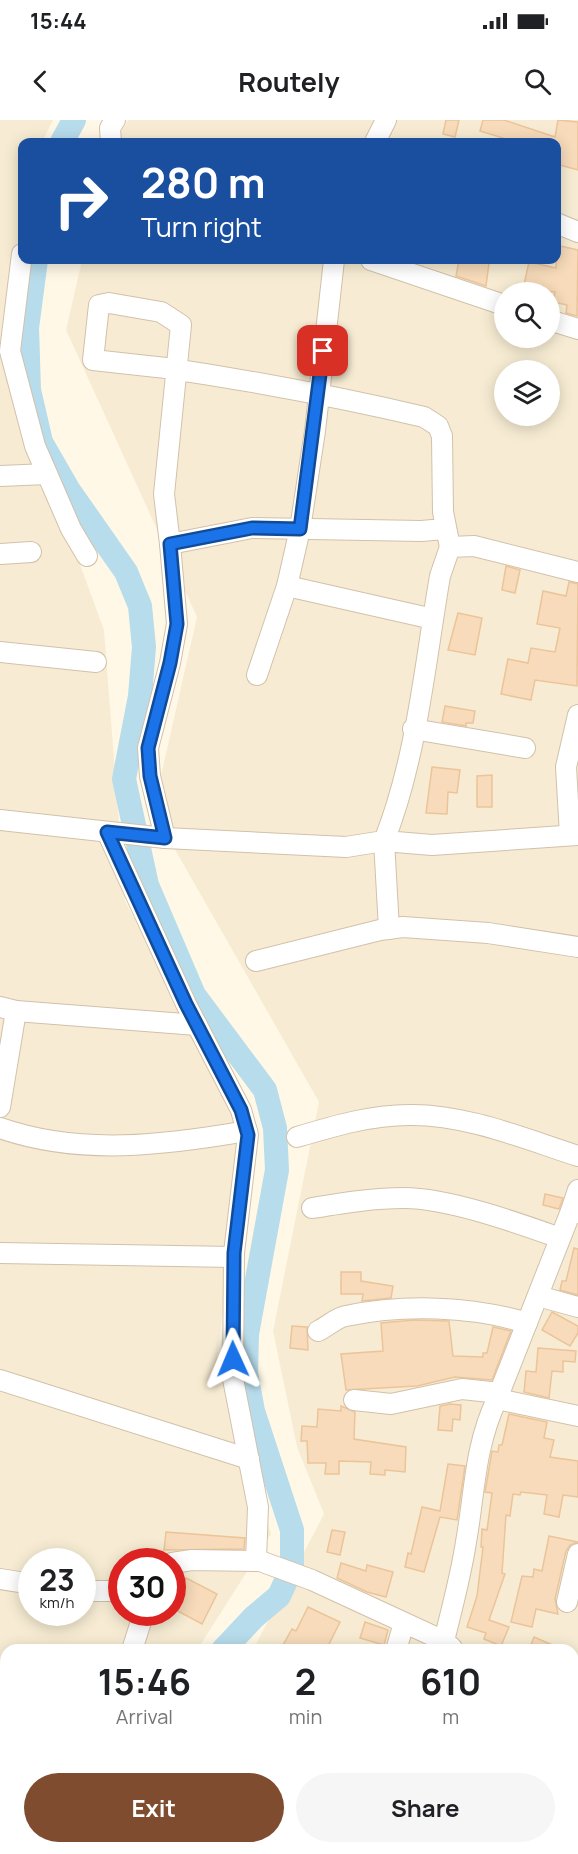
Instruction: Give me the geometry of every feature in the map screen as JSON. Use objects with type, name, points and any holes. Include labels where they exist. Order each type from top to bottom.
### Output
[{"type":"street","points":[[111,138],[110,128],[115,120]]},
{"type":"street","points":[[377,138],[386,120]]},
{"type":"street","points":[[561,225],[578,232]]},
{"type":"street","points":[[20,264],[5,351],[35,446],[87,556]]},
{"type":"street","points":[[257,675],[287,586],[300,529],[320,393],[334,264]]},
{"type":"street","points":[[383,264],[494,302]]},
{"type":"street","points":[[165,838],[150,776],[148,748],[170,663],[177,624],[164,494],[177,369],[181,325],[161,312],[109,303],[99,305],[93,360],[177,369],[320,393],[424,417],[438,426],[442,436],[442,484],[447,538],[413,729],[395,812],[384,841],[389,929]]},
{"type":"street","points":[[560,323],[578,329]]},
{"type":"street","points":[[0,476],[47,474]]},
{"type":"street","points":[[170,544],[252,528],[421,531],[578,572]]},
{"type":"street","points":[[0,554],[31,552]]},
{"type":"street","points":[[287,586],[433,619]]},
{"type":"street","points":[[0,652],[96,662]]},
{"type":"street","points":[[0,820],[165,838],[346,847],[384,841],[432,845],[574,835],[566,768],[578,715]]},
{"type":"street","points":[[413,729],[525,748]]},
{"type":"street","points":[[113,833],[197,1025],[241,1110],[247,1131],[248,1149],[234,1257],[233,1379],[258,1507],[258,1561]]},
{"type":"street","points":[[256,961],[403,927],[488,933],[578,947]]},
{"type":"street","points":[[0,1107],[8,1009],[197,1025]]},
{"type":"street","points":[[297,1137],[372,1118],[435,1116],[460,1121],[578,1156]]},
{"type":"street","points":[[0,1128],[23,1136],[48,1140],[127,1147],[181,1143],[247,1131]]},
{"type":"street","points":[[449,1644],[467,1542],[473,1481],[487,1420],[561,1238],[574,1212],[578,1190]]},
{"type":"street","points":[[312,1208],[346,1202],[406,1198],[470,1210],[561,1238]]},
{"type":"street","points":[[0,1253],[234,1257]]},
{"type":"street","points":[[538,1296],[578,1307]]},
{"type":"street","points":[[318,1331],[343,1316],[397,1311],[492,1313],[527,1323]]},
{"type":"street","points":[[0,1380],[249,1459]]},
{"type":"street","points":[[354,1400],[391,1404],[462,1389],[578,1416]]},
{"type":"street","points":[[567,1602],[578,1554]]},
{"type":"street","points":[[186,1561],[258,1561],[312,1580],[445,1644]]},
{"type":"street","points":[[0,1579],[18,1582]]},
{"type":"street","points":[[398,1644],[404,1623]]},
{"type":"street","points":[[134,1644],[140,1626]]},
{"type":"shaded area","points":[[0,120],[53,120],[44,138],[18,138],[18,253],[0,341]]},
{"type":"shaded area","points":[[128,120],[578,120],[578,1644],[256,1644],[324,1514],[297,1447],[273,1331],[319,1102],[153,811],[197,617],[66,330],[81,264],[561,264],[561,138],[118,138]]},
{"type":"shaded area","points":[[0,346],[104,630],[125,901],[247,1126],[217,1357],[271,1534],[201,1644],[0,1644]]},
{"type":"building","points":[[446,120],[459,120],[455,137],[443,134]]},
{"type":"building","points":[[483,120],[504,120],[555,137],[558,120],[578,122],[578,170],[561,165],[561,138],[503,138],[480,131]]},
{"type":"building","points":[[561,246],[578,250],[577,316],[566,313],[567,305],[560,304],[560,282],[525,282],[529,264],[556,268],[556,264],[561,264]]},
{"type":"building","points":[[458,264],[489,264],[486,286],[456,276]]},
{"type":"building","points":[[506,566],[520,570],[515,593],[502,590]]},
{"type":"building","points":[[569,582],[578,584],[577,686],[535,680],[531,700],[501,694],[508,659],[528,663],[531,648],[555,652],[560,628],[537,624],[543,591],[566,596]]},
{"type":"building","points":[[458,613],[482,618],[475,655],[448,650]]},
{"type":"building","points":[[445,706],[475,711],[473,723],[466,723],[466,726],[442,722]]},
{"type":"building","points":[[432,767],[460,770],[457,793],[448,792],[447,814],[426,813]]},
{"type":"building","points":[[492,775],[492,807],[477,807],[477,776]]},
{"type":"building","points":[[545,1194],[563,1198],[559,1209],[543,1205]]},
{"type":"building","points":[[574,1248],[578,1249],[578,1295],[560,1290],[562,1281],[566,1281]]},
{"type":"building","points":[[341,1272],[361,1272],[361,1281],[393,1286],[391,1298],[362,1301],[363,1294],[341,1294]]},
{"type":"building","points":[[552,1312],[578,1326],[578,1333],[570,1346],[542,1330]]},
{"type":"building","points":[[414,1320],[449,1321],[453,1356],[483,1357],[483,1353],[487,1353],[493,1327],[511,1331],[492,1380],[455,1377],[417,1386],[346,1390],[341,1354],[383,1351],[381,1323]]},
{"type":"building","points":[[292,1326],[307,1327],[308,1350],[290,1348]]},
{"type":"building","points":[[538,1348],[576,1351],[575,1362],[563,1361],[563,1372],[552,1371],[549,1398],[524,1392],[526,1371],[536,1372]]},
{"type":"building","points":[[461,1405],[460,1420],[453,1419],[452,1431],[438,1430],[440,1406]]},
{"type":"building","points":[[341,1406],[355,1412],[354,1439],[406,1447],[405,1472],[385,1470],[385,1475],[370,1474],[371,1462],[339,1461],[339,1474],[325,1474],[326,1463],[308,1463],[307,1441],[301,1441],[302,1426],[317,1427],[318,1409],[341,1411]]},
{"type":"building","points":[[509,1414],[547,1422],[544,1438],[554,1440],[550,1457],[578,1461],[578,1497],[563,1495],[559,1517],[544,1514],[547,1495],[521,1492],[520,1495],[513,1494],[510,1516],[506,1515],[502,1573],[505,1574],[489,1620],[509,1627],[502,1644],[496,1644],[484,1639],[486,1633],[467,1627],[477,1596],[483,1547],[481,1547],[482,1529],[487,1530],[492,1493],[485,1492],[492,1451],[498,1452],[499,1445],[502,1445]]},
{"type":"building","points":[[448,1464],[465,1466],[457,1520],[440,1517],[424,1572],[405,1567],[408,1553],[411,1554],[422,1507],[440,1511]]},
{"type":"building","points":[[332,1530],[345,1532],[340,1555],[327,1552]]},
{"type":"building","points":[[166,1532],[245,1538],[244,1549],[164,1548]]},
{"type":"building","points":[[549,1536],[578,1542],[570,1545],[566,1551],[555,1599],[558,1614],[536,1609],[532,1627],[511,1622],[522,1576],[533,1577],[534,1569],[542,1571]]},
{"type":"building","points":[[341,1563],[366,1571],[367,1565],[393,1572],[386,1597],[367,1592],[337,1578]]},
{"type":"building","points":[[186,1578],[217,1594],[202,1624],[186,1615]]},
{"type":"building","points":[[308,1607],[340,1622],[329,1644],[284,1644],[292,1629],[296,1631]]},
{"type":"building","points":[[365,1622],[388,1630],[384,1644],[360,1638]]},
{"type":"building","points":[[534,1637],[550,1644],[531,1644]]},
{"type":"waterway","points":[[64,138],[74,120]]},
{"type":"waterway","points":[[35,264],[27,328],[29,390],[41,442],[68,489],[126,572],[140,606],[144,647],[140,696],[124,779],[147,885],[194,995],[265,1090],[275,1128],[277,1170],[247,1334],[246,1373],[253,1411],[292,1530],[292,1568],[279,1596],[254,1617],[229,1644]]},
{"type":"route","points":[[233,1359],[234,1253],[244,1185],[248,1135],[241,1110],[186,1004],[107,832],[165,838],[150,776],[148,748],[170,663],[177,624],[170,544],[190,542],[252,528],[300,529],[317,412],[323,351]]}]
